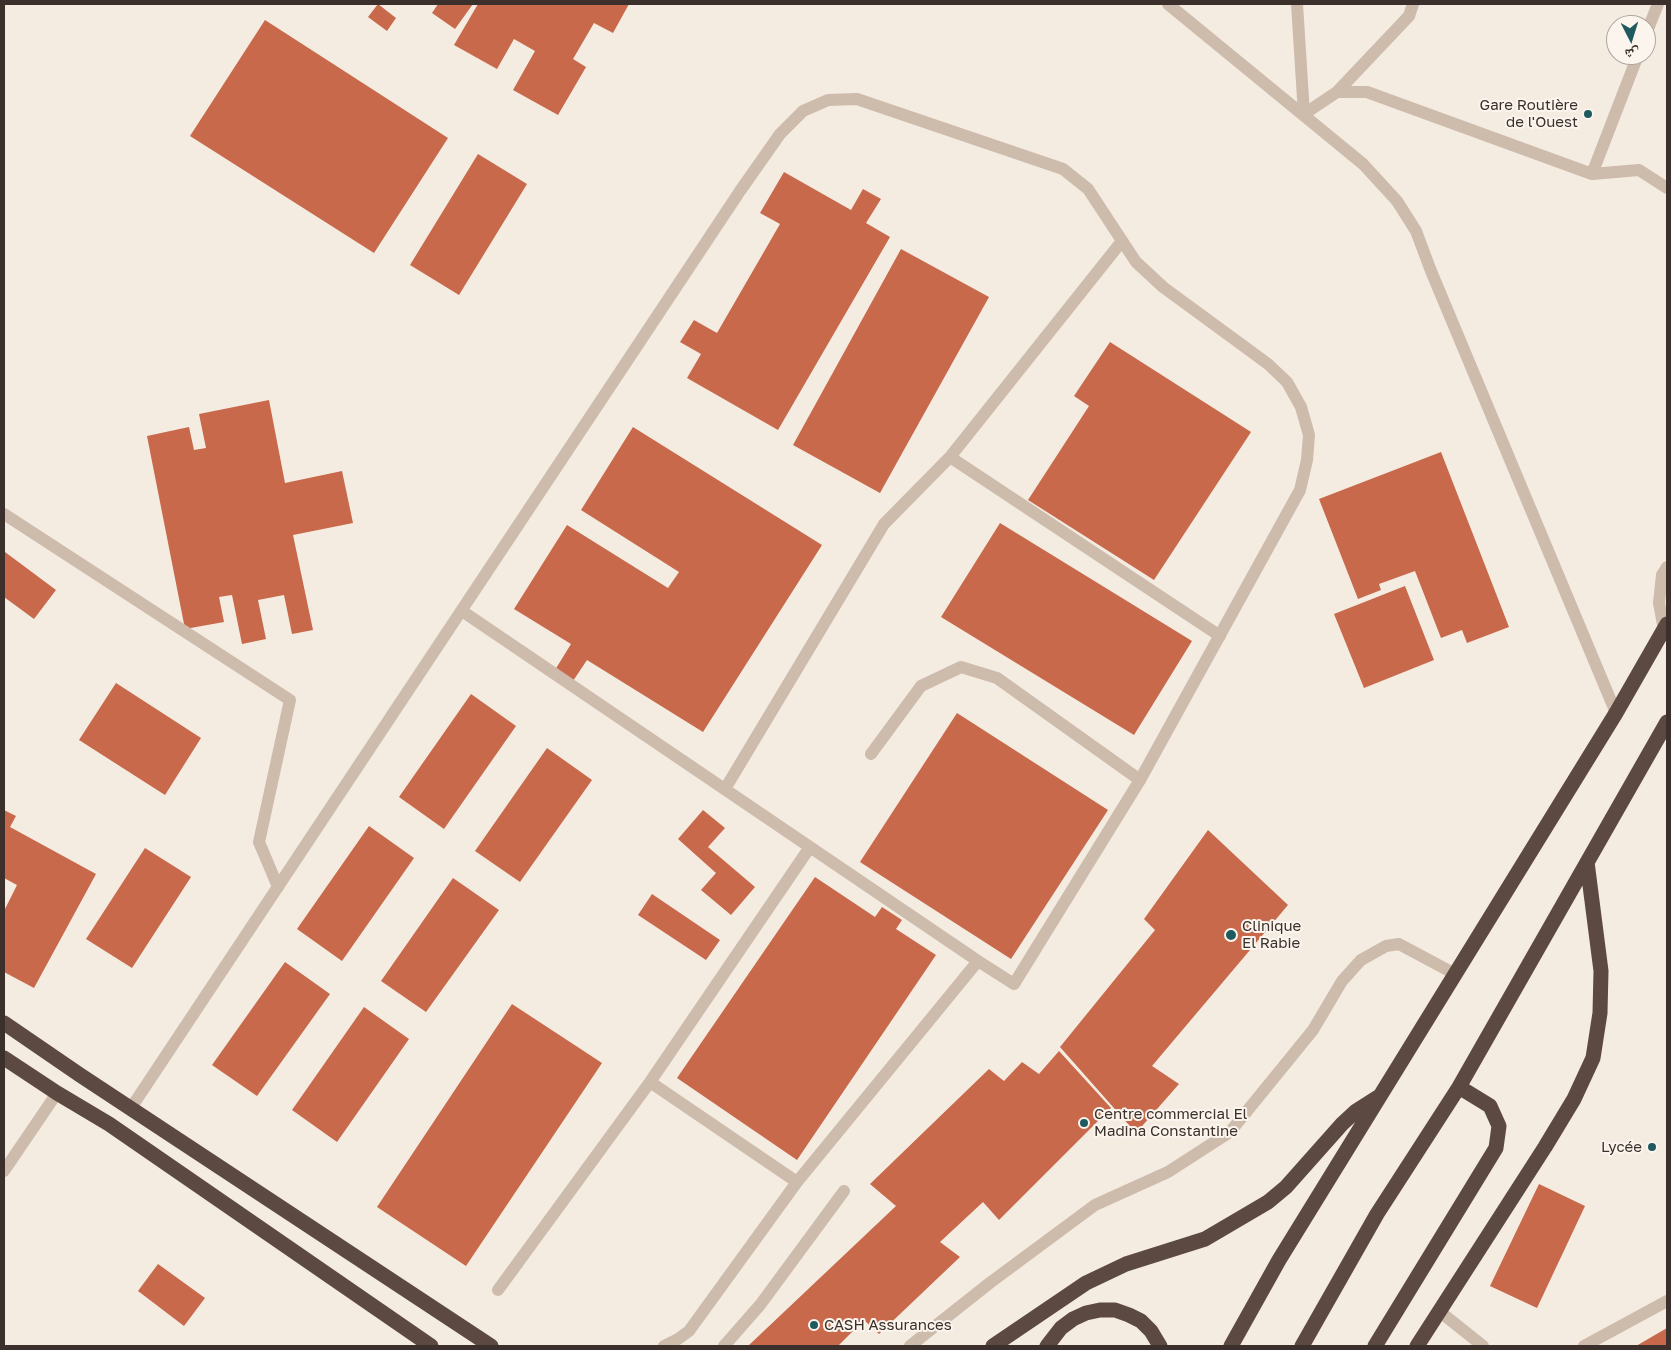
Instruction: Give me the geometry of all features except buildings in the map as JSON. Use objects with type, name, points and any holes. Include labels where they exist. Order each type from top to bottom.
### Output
[{"type":"highway","points":[[1231,1346],[1279,1260],[1616,713],[1666,627]]},
{"type":"highway","points":[[1302,1346],[1377,1214],[1459,1088],[1667,722]]},
{"type":"highway","points":[[1417,1346],[1550,1139],[1574,1099],[1593,1058],[1600,1013],[1601,970],[1587,862]]},
{"type":"highway","points":[[4,1023],[491,1346]]},
{"type":"highway","points":[[4,1058],[109,1124],[431,1346]]},
{"type":"highway","points":[[1375,1346],[1496,1148],[1499,1126],[1490,1106],[1459,1088]]},
{"type":"highway","points":[[993,1346],[1086,1283],[1126,1264],[1205,1239],[1268,1202],[1286,1187],[1342,1124],[1356,1111],[1382,1095]]},
{"type":"highway","points":[[1047,1346],[1061,1328],[1072,1319],[1086,1312],[1100,1310],[1115,1310],[1141,1321],[1151,1331],[1160,1346]]},
{"type":"street","points":[[1168,4],[1363,164],[1397,201],[1416,231],[1431,272],[1616,713]]},
{"type":"street","points":[[1297,4],[1304,114]]},
{"type":"street","points":[[1304,114],[1337,92],[1409,16],[1413,4]]},
{"type":"street","points":[[1592,174],[1634,65]]},
{"type":"street","points":[[1337,92],[1368,92],[1592,174],[1639,170],[1667,188]]},
{"type":"street","points":[[131,1108],[740,191],[780,134],[803,112],[828,100],[858,99],[1063,169],[1088,189],[1136,262],[1163,287],[1268,364],[1287,382],[1301,407],[1308,436],[1308,460],[1300,490],[1140,780],[1014,984],[462,611]]},
{"type":"street","points":[[725,789],[884,524],[950,457],[1122,241]]},
{"type":"street","points":[[950,457],[1220,636]]},
{"type":"street","points":[[4,514],[290,700],[260,842],[278,886]]},
{"type":"street","points":[[1666,627],[1659,603],[1662,576],[1667,567]]},
{"type":"street","points":[[871,754],[921,686],[961,667],[998,678],[1140,780]]},
{"type":"street","points":[[498,1290],[650,1082],[810,847]]},
{"type":"street","points":[[910,1346],[991,1282],[1094,1205],[1168,1172],[1230,1132],[1313,1030],[1342,981],[1361,960],[1386,946],[1399,944],[1455,974]]},
{"type":"street","points":[[664,1346],[689,1331],[797,1182],[978,961]]},
{"type":"street","points":[[650,1082],[797,1182]]},
{"type":"street","points":[[4,1171],[57,1093]]},
{"type":"street","points":[[724,1346],[760,1305],[844,1191]]},
{"type":"street","points":[[1584,1346],[1667,1301]]},
{"type":"street","points":[[1439,1311],[1483,1346]]},
{"type":"place","name":"Gare Routière de l'Ouest","points":[[1588,114]]},
{"type":"place","name":"Clinique El Rabie","points":[[1231,935]]},
{"type":"place","name":"Centre commercial El Madina Constantine","points":[[1084,1123]]},
{"type":"place","name":"Lycée","points":[[1652,1147]]},
{"type":"place","name":"CASH Assurances","points":[[814,1325]]}]
